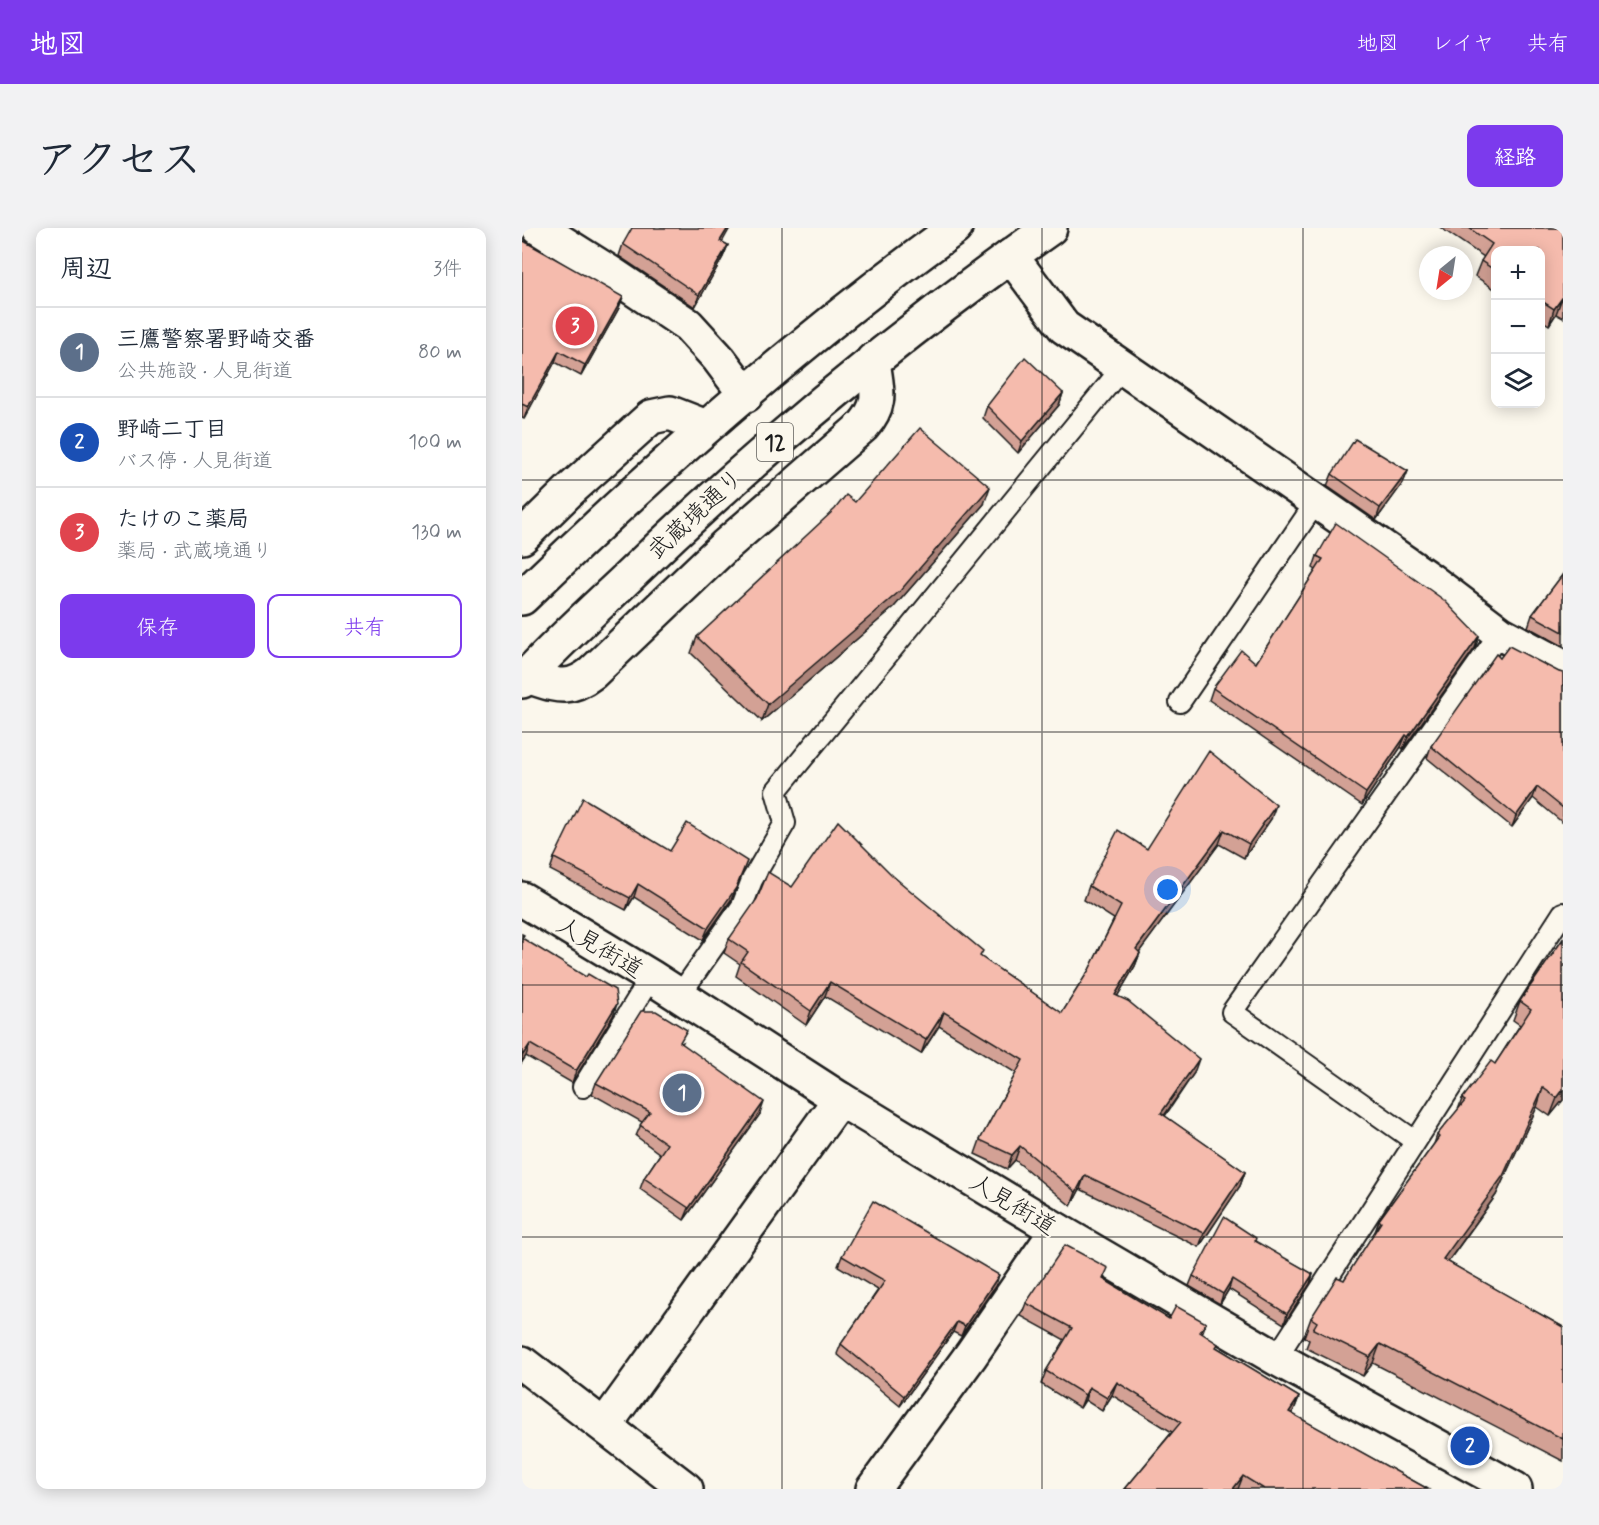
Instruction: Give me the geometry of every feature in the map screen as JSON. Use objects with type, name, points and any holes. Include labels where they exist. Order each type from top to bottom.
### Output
[{"type":"street","points":[[539,228],[688,325],[719,359],[746,395]]},
{"type":"street","name":"12","points":[[522,598],[706,427],[860,300],[955,228]]},
{"type":"street","name":"武蔵境通り","points":[[524,679],[642,563],[724,487],[873,360],[1050,228]]},
{"type":"street","points":[[1011,256],[1064,327],[1430,580],[1500,633],[1563,667]]},
{"type":"street","points":[[524,679],[564,686],[580,682],[726,545],[863,426],[872,416],[878,404],[873,360]]},
{"type":"street","points":[[522,537],[651,417],[670,413],[706,427]]},
{"type":"street","name":"人見街道","points":[[522,899],[651,977],[840,1099],[1057,1230],[1276,1358],[1515,1489]]},
{"type":"street","points":[[605,1425],[840,1099]]},
{"type":"street","points":[[873,1489],[971,1355],[1057,1230]]},
{"type":"street","points":[[522,1363],[686,1489]]},
{"type":"lane","points":[[679,996],[742,906],[752,880],[785,823],[776,791],[1122,368]]},
{"type":"lane","points":[[1180,702],[1316,502]]},
{"type":"lane","points":[[1415,1141],[1232,1012],[1500,633]]},
{"type":"lane","points":[[1276,1358],[1563,913]]},
{"type":"lane","points":[[583,1086],[651,977]]},
{"type":"building","points":[[632,228],[728,228],[720,241],[728,245],[699,295],[623,244]]},
{"type":"building","points":[[1469,228],[1563,228],[1563,299],[1554,309],[1545,303],[1545,246],[1491,246],[1491,268],[1481,261],[1492,244]]},
{"type":"building","points":[[522,240],[623,297],[585,365],[559,351],[528,407],[522,404]]},
{"type":"building","points":[[1025,357],[1063,393],[1022,441],[987,406]]},
{"type":"building","points":[[920,428],[990,487],[900,591],[768,704],[697,637],[835,509],[846,495],[855,502]]},
{"type":"building","points":[[1355,439],[1408,471],[1380,508],[1332,474]]},
{"type":"building","points":[[1336,523],[1444,600],[1479,636],[1366,793],[1213,688],[1241,650],[1256,663],[1323,559],[1317,556]]},
{"type":"building","points":[[1563,574],[1563,632],[1532,615]]},
{"type":"building","points":[[1509,646],[1563,673],[1563,808],[1537,787],[1516,816],[1431,746],[1496,654],[1500,658]]},
{"type":"building","points":[[1209,751],[1276,805],[1249,844],[1224,830],[1136,949],[1140,953],[1115,995],[1128,1001],[1199,1059],[1161,1113],[1245,1172],[1204,1233],[1085,1175],[1076,1192],[1020,1146],[1012,1155],[980,1140],[1023,1060],[944,1012],[926,1040],[830,982],[811,1011],[741,962],[748,952],[729,939],[757,899],[768,872],[792,887],[838,821],[894,877],[983,951],[980,956],[1062,1013],[1089,970],[1121,906],[1089,886],[1118,830],[1147,849]]},
{"type":"building","points":[[583,798],[670,851],[687,823],[747,861],[736,888],[708,928],[638,884],[630,898],[554,858]]},
{"type":"building","points":[[522,938],[586,977],[588,974],[615,990],[617,1004],[576,1071],[530,1044],[522,1056]]},
{"type":"building","points":[[1563,939],[1563,1090],[1557,1098],[1543,1088],[1503,1176],[1443,1259],[1563,1327],[1563,1439],[1380,1344],[1370,1357],[1313,1329],[1317,1322],[1311,1318],[1337,1277],[1344,1280],[1381,1222],[1379,1220],[1439,1137],[1437,1135],[1465,1101],[1462,1099],[1491,1061],[1495,1064],[1531,1009],[1520,1001]]},
{"type":"building","points":[[641,1011],[656,1011],[687,1030],[680,1042],[764,1102],[689,1208],[644,1178],[667,1144],[640,1125],[650,1112],[596,1083]]},
{"type":"building","points":[[873,1201],[999,1275],[965,1326],[957,1322],[904,1396],[841,1344],[885,1281],[842,1256]]},
{"type":"building","points":[[1224,1217],[1256,1238],[1255,1241],[1313,1274],[1287,1314],[1232,1279],[1223,1294],[1193,1276]]},
{"type":"building","points":[[1065,1245],[1108,1268],[1103,1279],[1169,1319],[1176,1306],[1206,1323],[1200,1332],[1218,1344],[1216,1347],[1299,1397],[1289,1412],[1428,1489],[1264,1489],[1243,1476],[1233,1489],[1125,1489],[1181,1422],[1117,1382],[1107,1398],[1089,1387],[1085,1395],[1046,1371],[1072,1328],[1026,1303]]},
{"type":"place","name":"たけのこ薬局","points":[[575,326]]},
{"type":"place","name":"三鷹警察署野崎交番","points":[[682,1093]]},
{"type":"place","name":"野崎二丁目","points":[[1470,1446]]}]
